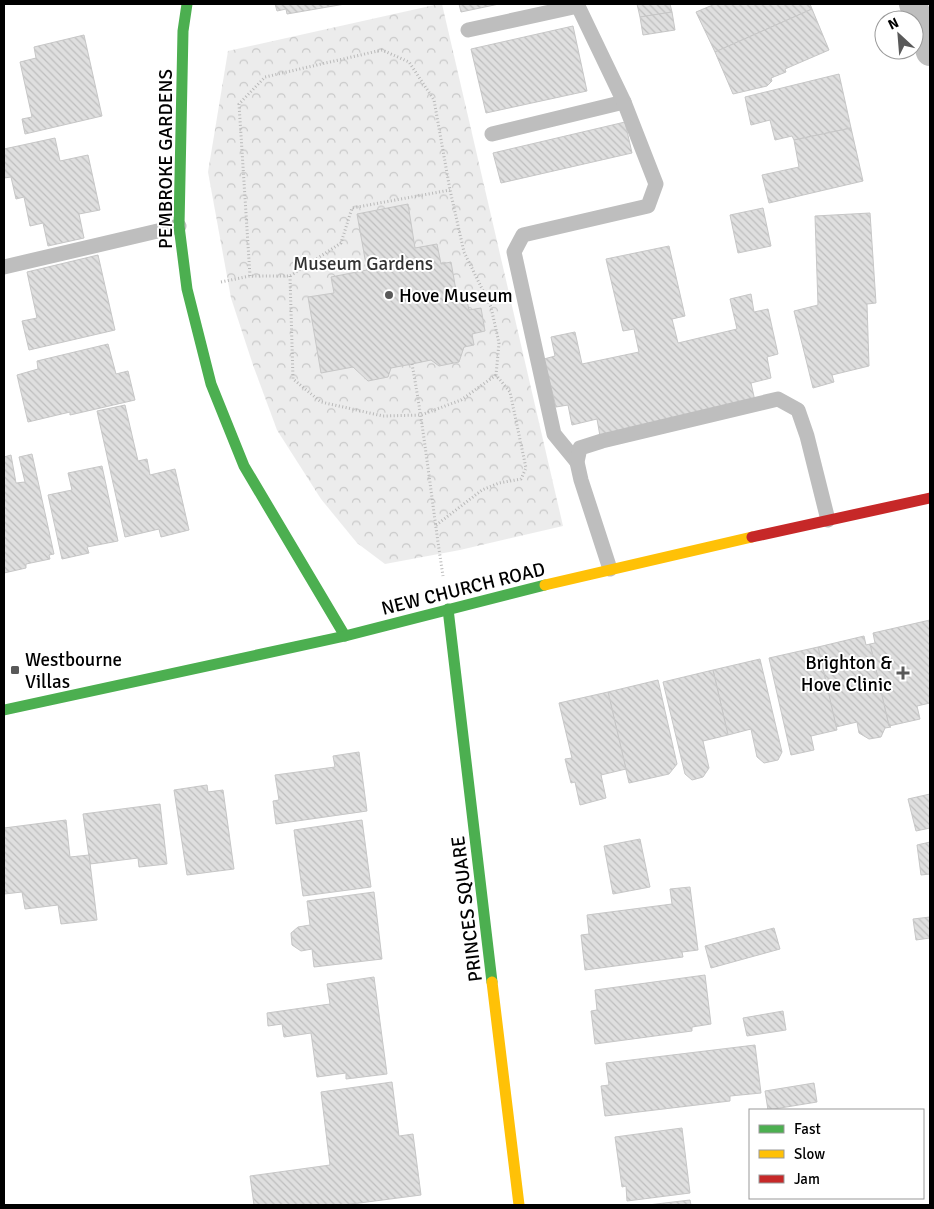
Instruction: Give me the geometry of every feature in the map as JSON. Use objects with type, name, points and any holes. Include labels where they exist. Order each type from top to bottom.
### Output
[{"type":"street","name":"PEMBROKE GARDENS","points":[[187,4],[183,31],[179,226],[187,289],[211,384],[244,466],[345,636]]},
{"type":"street","points":[[913,4],[930,52]]},
{"type":"street","name":"NEW CHURCH ROAD","points":[[4,710],[345,636],[610,569],[930,498]]},
{"type":"street","name":"PRINCES SQUARE","points":[[448,609],[520,1205]]},
{"type":"lane","points":[[468,30],[577,5],[624,102],[656,184],[648,206],[523,235],[514,252],[554,434],[577,462]]},
{"type":"lane","points":[[492,134],[624,102]]},
{"type":"lane","points":[[4,267],[179,226]]},
{"type":"lane","points":[[610,569],[581,480],[577,462],[580,448],[602,441],[778,399],[798,410],[807,436],[828,520]]},
{"type":"path","points":[[435,526],[482,490],[499,483],[521,479],[526,468],[510,392],[496,375],[499,343],[491,307],[464,252],[450,190],[434,100],[409,62],[382,50],[265,76],[239,104],[250,276],[290,276],[341,243],[352,208],[450,190]]},
{"type":"path","points":[[290,276],[293,379],[321,402],[382,416],[421,415],[461,400],[496,375]]},
{"type":"path","points":[[412,364],[448,609]]},
{"type":"green space","name":"Museum Gardens","points":[[442,4],[563,526],[460,550],[385,564],[357,543],[321,499],[277,430],[231,298],[208,172],[228,51]]},
{"type":"building","points":[[275,4],[345,4],[287,14],[286,9],[277,11]]},
{"type":"building","points":[[459,4],[499,4],[461,12]]},
{"type":"building","points":[[637,4],[670,4],[672,12],[640,17]]},
{"type":"building","points":[[715,4],[810,4],[812,9],[715,52],[696,12]]},
{"type":"building","points":[[812,9],[829,50],[785,69],[786,72],[771,78],[772,81],[767,86],[733,94],[715,52]]},
{"type":"building","points":[[672,12],[675,30],[643,35],[640,17]]},
{"type":"building","points":[[573,26],[587,91],[486,113],[471,49]]},
{"type":"building","points":[[84,35],[102,116],[25,134],[22,119],[32,117],[20,62],[36,58],[34,47]]},
{"type":"building","points":[[839,74],[851,128],[794,140],[792,136],[775,140],[770,120],[751,125],[745,97]]},
{"type":"building","points":[[625,122],[632,153],[501,183],[493,153]]},
{"type":"building","points":[[851,128],[863,181],[769,203],[762,175],[799,167],[794,140]]},
{"type":"building","points":[[55,138],[60,161],[88,155],[100,210],[79,214],[84,238],[48,246],[43,223],[30,226],[24,197],[16,199],[11,177],[4,178],[4,149]]},
{"type":"building","name":"Hove Museum","points":[[408,204],[415,248],[437,244],[441,264],[451,262],[458,302],[467,301],[469,310],[481,308],[485,331],[472,334],[474,345],[464,347],[459,362],[439,366],[431,360],[391,368],[388,377],[368,381],[353,367],[321,373],[308,297],[334,293],[331,277],[367,270],[357,214]]},
{"type":"building","points":[[763,208],[771,246],[738,253],[730,215]]},
{"type":"building","points":[[870,213],[876,303],[867,304],[869,366],[832,375],[834,382],[813,388],[794,311],[818,305],[815,216]]},
{"type":"building","points":[[669,246],[685,316],[672,319],[678,343],[737,329],[730,299],[751,294],[754,312],[768,309],[778,354],[767,357],[771,378],[751,383],[755,401],[600,436],[597,419],[572,425],[568,405],[556,407],[544,359],[555,356],[551,337],[575,332],[582,364],[639,352],[634,329],[623,331],[606,259]]},
{"type":"building","points":[[98,255],[115,330],[29,350],[22,321],[37,318],[27,272]]},
{"type":"building","points":[[108,344],[116,374],[128,371],[135,400],[70,415],[70,412],[28,422],[17,375],[38,369],[37,361]]},
{"type":"building","points":[[125,405],[138,461],[147,459],[150,475],[175,469],[189,530],[161,537],[159,529],[125,537],[97,411]]},
{"type":"building","points":[[32,454],[54,554],[49,555],[50,559],[26,564],[26,568],[4,573],[4,457],[11,455],[16,483],[25,482],[19,457]]},
{"type":"building","points":[[102,466],[118,541],[87,547],[89,553],[62,559],[48,495],[72,490],[68,473]]},
{"type":"building","name":"Brighton & Hove Clinic","points":[[930,620],[930,703],[917,706],[920,719],[889,726],[870,644],[875,643],[873,633]]},
{"type":"building","points":[[864,636],[866,645],[870,644],[889,726],[891,727],[885,728],[881,737],[869,739],[859,733],[857,722],[836,727],[818,647]]},
{"type":"building","points":[[818,647],[837,730],[811,736],[814,750],[791,755],[769,658]]},
{"type":"building","points":[[760,659],[782,752],[778,760],[764,763],[757,757],[751,729],[728,735],[713,670]]},
{"type":"building","points":[[713,670],[728,735],[703,741],[709,768],[703,777],[692,780],[685,774],[663,682]]},
{"type":"building","points":[[658,680],[677,764],[669,774],[629,783],[608,692]]},
{"type":"building","points":[[608,692],[626,769],[601,775],[606,798],[580,805],[575,782],[571,783],[565,759],[572,758],[559,703]]},
{"type":"building","points":[[359,752],[367,811],[276,824],[273,801],[279,800],[275,775],[335,767],[333,756]]},
{"type":"building","points":[[207,785],[208,792],[223,790],[234,869],[187,875],[174,790]]},
{"type":"building","points":[[930,794],[930,828],[916,831],[908,799]]},
{"type":"building","points":[[160,804],[167,864],[139,867],[138,858],[90,864],[83,814]]},
{"type":"building","points":[[66,820],[70,857],[89,855],[97,920],[61,924],[58,905],[25,909],[22,892],[4,894],[4,828]]},
{"type":"building","points":[[362,820],[371,887],[303,896],[294,830]]},
{"type":"building","points":[[640,839],[650,887],[613,894],[604,846]]},
{"type":"building","points":[[930,842],[930,874],[921,875],[917,845]]},
{"type":"building","points":[[690,887],[698,950],[682,952],[683,957],[585,970],[581,935],[589,934],[587,915],[672,904],[670,889]]},
{"type":"building","points":[[374,892],[382,959],[314,967],[312,949],[301,951],[292,945],[291,933],[298,927],[310,925],[307,901]]},
{"type":"building","points":[[930,917],[930,938],[916,940],[913,919]]},
{"type":"building","points":[[774,928],[780,949],[711,968],[705,946]]},
{"type":"building","points":[[705,975],[711,1024],[692,1027],[692,1031],[595,1044],[591,1011],[597,1010],[595,990]]},
{"type":"building","points":[[374,977],[387,1074],[346,1079],[346,1073],[317,1077],[311,1033],[284,1037],[282,1024],[268,1026],[267,1013],[330,1004],[327,984]]},
{"type":"building","points":[[783,1011],[786,1030],[747,1036],[743,1018]]},
{"type":"building","points":[[755,1045],[761,1093],[730,1096],[730,1101],[605,1116],[601,1086],[609,1085],[606,1063]]},
{"type":"building","points":[[392,1082],[399,1136],[413,1134],[421,1195],[344,1205],[254,1205],[250,1176],[330,1165],[321,1092]]},
{"type":"building","points":[[814,1083],[817,1102],[768,1109],[765,1091]]},
{"type":"building","points":[[682,1128],[690,1193],[627,1201],[626,1186],[622,1187],[615,1137]]},
{"type":"building","points":[[690,1200],[691,1205],[648,1205]]},
{"type":"traffic: fast","points":[[187,4],[183,31],[179,226],[187,289],[211,384],[244,466],[345,636]]},
{"type":"traffic: fast","points":[[4,710],[345,636],[545,585]]},
{"type":"traffic: fast","points":[[448,609],[492,982]]},
{"type":"traffic: slow","points":[[545,585],[752,537]]},
{"type":"traffic: slow","points":[[492,982],[519,1205]]},
{"type":"traffic: jam","points":[[752,537],[930,498]]},
{"type":"place","name":"Hove Museum","points":[[389,295]]},
{"type":"place","name":"Westbourne Villas","points":[[15,670]]},
{"type":"place","name":"Brighton & Hove Clinic","points":[[903,673]]}]
